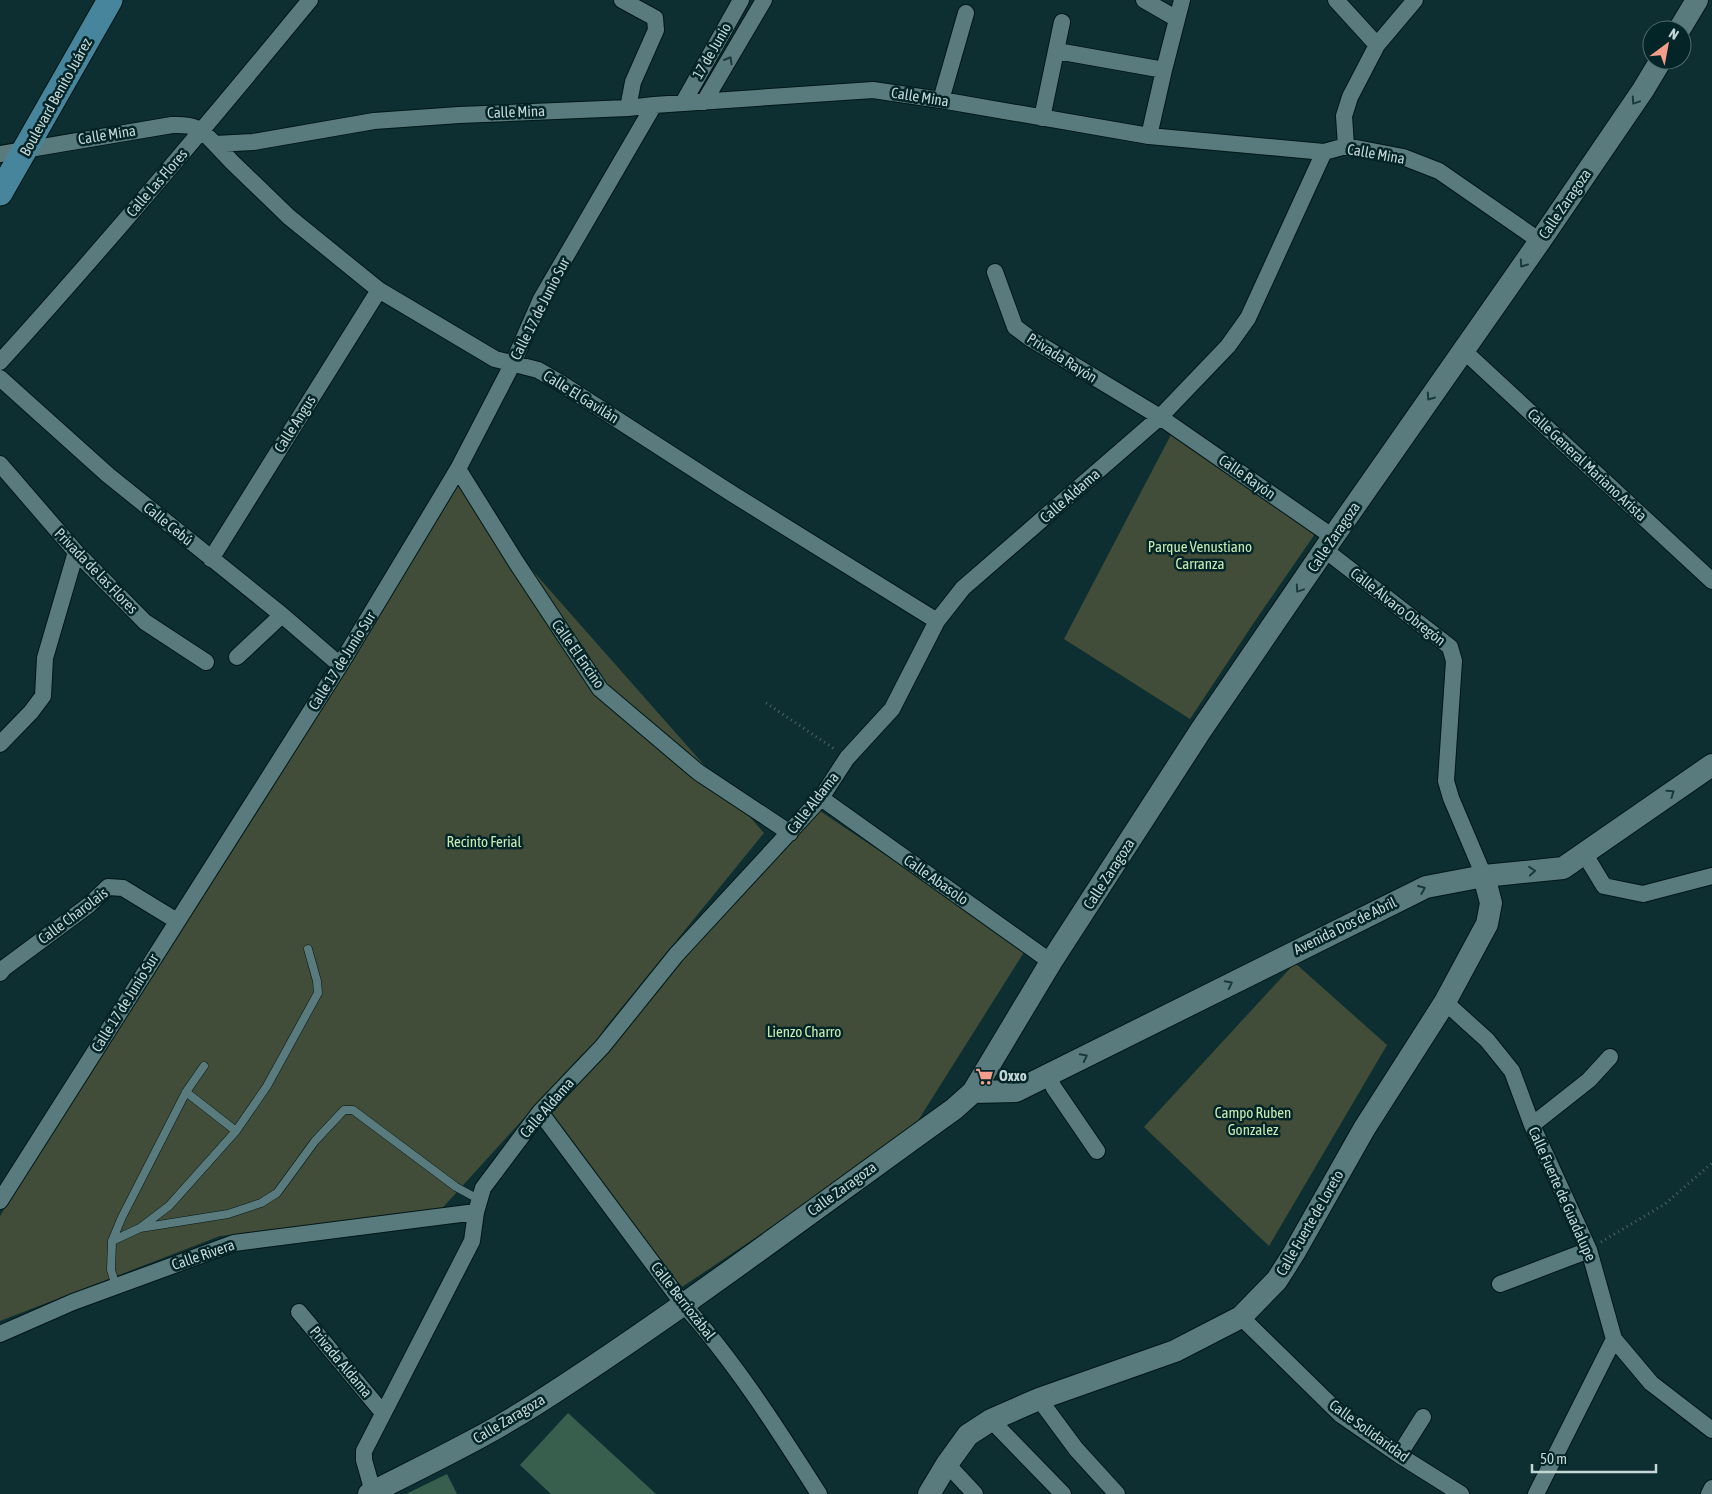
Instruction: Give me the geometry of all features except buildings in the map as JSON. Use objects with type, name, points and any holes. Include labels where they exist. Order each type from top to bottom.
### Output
[{"type":"main road","name":"Boulevard Benito Juárez","points":[[0,193],[110,0]]},
{"type":"main road","points":[[1685,20],[1697,0]]},
{"type":"main road","name":"Calle Zaragoza","points":[[371,1493],[475,1439],[535,1404],[683,1304],[954,1109],[973,1092],[1052,962],[1201,730],[1540,241],[1655,70]]},
{"type":"main road","name":"Avenida Dos de Abril","points":[[973,1092],[1016,1091],[1426,886],[1484,876],[1563,868],[1712,765]]},
{"type":"main road","name":"Calle Fuerte de Loreto","points":[[928,1494],[968,1435],[991,1420],[1039,1399],[1175,1351],[1241,1317],[1277,1280],[1364,1129],[1445,1002],[1488,924],[1491,904],[1484,876]]},
{"type":"street","name":"Calle Las Flores","points":[[0,362],[74,280],[203,130],[310,0]]},
{"type":"street","points":[[622,0],[655,18],[656,30],[633,82],[628,108]]},
{"type":"street","points":[[1144,0],[1177,19]]},
{"type":"street","points":[[1149,136],[1182,0]]},
{"type":"street","points":[[1336,0],[1377,45]]},
{"type":"street","points":[[1346,146],[1344,116],[1350,97],[1377,45],[1414,0]]},
{"type":"street","name":"17 de Junio","points":[[704,102],[752,2]]},
{"type":"street","name":"17 de Junio","points":[[683,103],[752,2]]},
{"type":"street","points":[[941,100],[966,13]]},
{"type":"street","points":[[1042,118],[1062,22]]},
{"type":"street","points":[[1057,51],[1164,70]]},
{"type":"street","name":"Calle Mina","points":[[215,144],[253,142],[374,121],[459,115],[628,108],[873,90],[1149,136],[1324,152],[1346,146],[1403,157],[1438,170],[1540,241]]},
{"type":"street","name":"Calle 17 de Junio Sur","points":[[0,1201],[340,665],[458,469],[512,363],[541,299],[654,105]]},
{"type":"street","name":"Calle Mina","points":[[0,154],[172,125],[188,124],[203,130]]},
{"type":"street","points":[[203,130],[215,144]]},
{"type":"street","name":"Calle El Gavilán","points":[[215,144],[290,217],[379,290],[495,359],[538,370],[559,382],[731,493],[937,621]]},
{"type":"street","name":"Calle Aldama","points":[[371,1493],[364,1451],[472,1241],[483,1188],[540,1112],[602,1048],[676,955],[790,833],[820,798],[847,758],[892,709],[937,621],[963,588],[1160,417],[1228,346],[1248,318],[1324,152]]},
{"type":"street","name":"Privada Rayón","points":[[994,272],[1015,327],[1031,339],[1160,417]]},
{"type":"street","name":"Calle Angus","points":[[211,559],[379,290]]},
{"type":"street","name":"Calle General Mariano Arista","points":[[1463,350],[1712,581]]},
{"type":"street","name":"Calle Cebú","points":[[0,378],[108,475],[282,615],[340,665]]},
{"type":"street","name":"Calle Rayón","points":[[1160,417],[1329,543]]},
{"type":"street","name":"Privada de las Flores","points":[[0,464],[76,552],[145,622],[206,662]]},
{"type":"street","name":"Calle El Encino","points":[[458,469],[516,562],[600,689],[698,772],[790,833]]},
{"type":"street","name":"Calle Álvaro Obregón","points":[[1329,543],[1450,647],[1454,661],[1446,781],[1451,798],[1484,876]]},
{"type":"street","points":[[0,744],[31,712],[43,696],[45,658],[76,552]]},
{"type":"street","points":[[237,656],[282,615]]},
{"type":"street","name":"Calle Abasolo","points":[[820,798],[1052,962]]},
{"type":"street","points":[[1584,853],[1604,886],[1643,894],[1712,876]]},
{"type":"street","name":"Calle Charolais","points":[[0,973],[4,968],[89,905],[108,887],[123,888],[177,921]]},
{"type":"street","name":"Calle Fuerte de Guadalupe","points":[[1445,1002],[1487,1040],[1512,1071],[1532,1125],[1589,1250],[1614,1339],[1651,1383],[1712,1430]]},
{"type":"street","points":[[1532,1125],[1589,1080],[1610,1057]]},
{"type":"street","points":[[1048,1075],[1054,1088],[1097,1151]]},
{"type":"street","name":"Calle Berriozábal","points":[[540,1112],[683,1304],[706,1330],[762,1406],[819,1494]]},
{"type":"street","name":"Calle Rivera","points":[[0,1334],[73,1302],[234,1243],[478,1206]]},
{"type":"street","points":[[1500,1284],[1589,1250]]},
{"type":"street","name":"Privada Aldama","points":[[299,1312],[383,1413]]},
{"type":"street","name":"Calle Solidaridad","points":[[1241,1317],[1341,1415],[1399,1455],[1461,1494]]},
{"type":"street","points":[[1536,1494],[1614,1339]]},
{"type":"street","points":[[1039,1399],[1076,1449],[1117,1494]]},
{"type":"street","points":[[1399,1455],[1423,1417]]},
{"type":"street","points":[[991,1420],[1063,1494]]},
{"type":"street","points":[[947,1464],[976,1494]]},
{"type":"street","points":[[1709,1494],[1712,1488]]},
{"type":"lane","points":[[112,1241],[140,1228],[169,1206],[236,1131],[267,1086],[318,993],[317,981],[308,948]]},
{"type":"lane","points":[[116,1286],[111,1270],[112,1241],[122,1216],[186,1092],[204,1066]]},
{"type":"lane","points":[[186,1092],[236,1131]]},
{"type":"lane","points":[[140,1228],[228,1214],[261,1203],[277,1193],[315,1141],[344,1110],[353,1110],[456,1187],[478,1206]]},
{"type":"path","points":[[766,703],[847,758]]},
{"type":"path","points":[[1589,1250],[1665,1204],[1712,1163]]},
{"type":"green space","name":"Parque Venustiano Carranza","points":[[1174,429],[1317,531],[1190,719],[1064,639]]},
{"type":"green space","name":"Recinto Ferial","points":[[458,486],[764,833],[601,1033],[820,811],[1026,949],[909,1135],[682,1287],[535,1113],[585,1051],[436,1215],[220,1236],[0,1321],[0,1216]]},
{"type":"green space","name":"Campo Ruben Gonzalez","points":[[1295,963],[1387,1045],[1269,1246],[1144,1127]]},
{"type":"place","name":"Oxxo","points":[[985,1076]]},
{"type":"park label","name":"Lienzo Charro","points":[[804,1032]]}]
